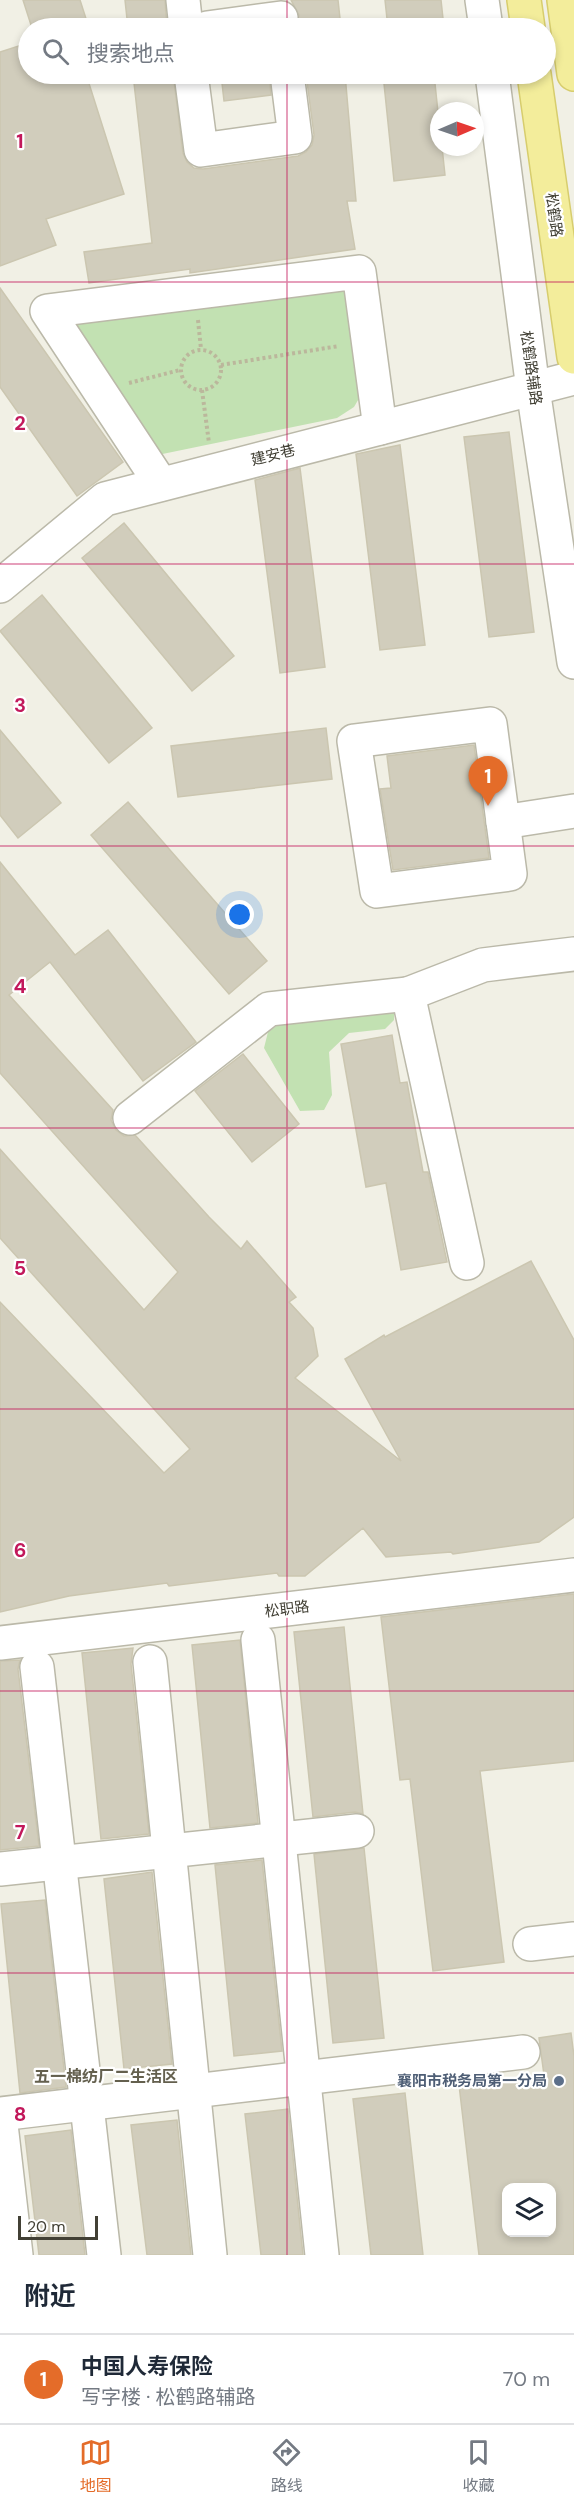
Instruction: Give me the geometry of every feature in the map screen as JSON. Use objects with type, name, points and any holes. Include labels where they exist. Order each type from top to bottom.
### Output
[{"type":"main road","points":[[524,0],[527,18]]},
{"type":"main road","points":[[564,0],[574,74]]},
{"type":"main road","name":"松鹤路","points":[[535,84],[574,357]]},
{"type":"street","points":[[183,0],[185,18]]},
{"type":"street","points":[[482,0],[485,18]]},
{"type":"street","points":[[263,18],[280,15]]},
{"type":"street","points":[[193,84],[201,150],[295,137],[288,84]]},
{"type":"street","name":"松鹤路辅路","points":[[493,84],[533,389],[574,662]]},
{"type":"street","points":[[160,484],[47,312],[359,272],[380,428]]},
{"type":"street","name":"建安巷","points":[[0,586],[105,499],[574,378]]},
{"type":"street","points":[[490,724],[503,822],[510,874],[377,891],[354,741],[490,724]]},
{"type":"street","points":[[503,822],[574,811]]},
{"type":"street","points":[[130,1118],[269,1009],[408,993],[483,965],[574,954]]},
{"type":"street","points":[[408,993],[467,1263]]},
{"type":"street","name":"松职路","points":[[0,1643],[574,1575]]},
{"type":"street","points":[[258,1640],[322,2255]]},
{"type":"street","points":[[150,1662],[210,2255]]},
{"type":"street","points":[[37,1668],[104,2255]]},
{"type":"street","points":[[0,1869],[357,1831]]},
{"type":"street","points":[[530,1944],[574,1939]]},
{"type":"street","points":[[16,2255],[0,2115],[523,2052]]},
{"type":"path","points":[[221,365],[368,341]]},
{"type":"path","points":[[201,349],[213,354],[221,365],[219,379],[209,388],[202,390],[185,383],[180,370],[184,358],[194,350],[201,349]]},
{"type":"path","points":[[99,390],[180,370]]},
{"type":"path","points":[[202,390],[212,471]]},
{"type":"green space","points":[[346,290],[361,395],[354,407],[337,418],[143,458],[47,312]]},
{"type":"green space","points":[[394,1011],[394,1020],[385,1029],[349,1033],[329,1052],[332,1095],[324,1110],[300,1111],[264,1048],[268,1032],[288,1018]]},
{"type":"building","points":[[23,0],[80,0],[86,18],[29,18]]},
{"type":"building","points":[[125,0],[165,0],[166,18],[127,18]]},
{"type":"building","points":[[291,0],[338,0],[340,18],[298,18]]},
{"type":"building","points":[[385,0],[441,0],[443,18],[387,18]]},
{"type":"building","points":[[18,46],[18,84],[89,84],[124,194],[46,219],[56,245],[0,266],[0,52]]},
{"type":"building","points":[[134,84],[174,84],[183,153],[187,162],[194,168],[203,169],[298,156],[306,152],[312,145],[314,135],[307,84],[346,84],[356,201],[347,201],[355,249],[190,273],[190,269],[89,283],[84,252],[152,243]]},
{"type":"building","points":[[222,84],[270,84],[271,95],[224,101]]},
{"type":"building","points":[[384,84],[435,84],[437,102],[430,102],[430,156],[443,156],[445,175],[394,181]]},
{"type":"building","points":[[0,288],[123,462],[77,496],[0,387]]},
{"type":"building","points":[[509,432],[534,632],[489,637],[464,437]]},
{"type":"building","points":[[400,445],[425,645],[380,650],[356,454]]},
{"type":"building","points":[[300,468],[325,667],[280,673],[255,480]]},
{"type":"building","points":[[124,523],[234,656],[192,691],[82,558]]},
{"type":"building","points":[[42,595],[152,728],[109,763],[0,631]]},
{"type":"building","points":[[326,728],[332,779],[178,797],[171,746]]},
{"type":"building","points":[[0,730],[61,803],[18,838],[0,815]]},
{"type":"building","points":[[474,745],[489,858],[393,870],[380,789],[391,788],[387,756]]},
{"type":"building","points":[[128,802],[267,961],[229,994],[91,835]]},
{"type":"building","points":[[0,862],[75,955],[108,930],[196,1042],[143,1081],[50,962],[9,995],[113,1110],[111,1120],[116,1130],[124,1136],[135,1135],[209,1217],[241,1249],[247,1241],[296,1297],[289,1302],[313,1328],[318,1356],[295,1378],[401,1461],[345,1359],[384,1335],[385,1337],[531,1261],[574,1340],[574,1517],[539,1542],[453,1554],[451,1552],[386,1557],[363,1528],[305,1576],[279,1576],[277,1573],[169,1586],[167,1583],[69,1596],[0,1612],[0,1302],[164,1473],[190,1449],[0,1238],[0,1149],[144,1310],[178,1272],[0,1073]]},
{"type":"building","points":[[392,1035],[400,1083],[407,1082],[423,1172],[428,1172],[447,1262],[401,1270],[386,1183],[366,1187],[341,1044]]},
{"type":"building","points":[[243,1054],[299,1124],[252,1162],[195,1091]]},
{"type":"building","points":[[574,1594],[574,1761],[480,1771],[504,1962],[433,1971],[410,1779],[400,1780],[381,1617]]},
{"type":"building","points":[[344,1627],[363,1814],[355,1812],[313,1817],[294,1632]]},
{"type":"building","points":[[240,1640],[258,1823],[210,1828],[192,1645]]},
{"type":"building","points":[[133,1648],[131,1664],[149,1834],[101,1839],[82,1653]]},
{"type":"building","points":[[20,1660],[18,1669],[39,1846],[0,1850],[0,1661]]},
{"type":"building","points":[[364,1848],[384,2038],[333,2043],[314,1854]]},
{"type":"building","points":[[262,1860],[282,2051],[234,2056],[215,1865]]},
{"type":"building","points":[[152,1872],[172,2064],[124,2069],[104,1879]]},
{"type":"building","points":[[45,1900],[66,2087],[20,2093],[1,1904]]},
{"type":"building","points":[[571,2033],[574,2056],[574,2255],[479,2255],[459,2085],[544,2075],[539,2038]]},
{"type":"building","points":[[405,2093],[423,2255],[371,2255],[353,2099]]},
{"type":"building","points":[[288,2109],[303,2255],[261,2255],[245,2114]]},
{"type":"building","points":[[177,2120],[191,2255],[147,2255],[131,2125]]},
{"type":"building","points":[[71,2130],[85,2255],[39,2255],[25,2136]]},
{"type":"place","name":"中国人寿保险","points":[[488,806]]},
{"type":"place","name":"襄阳市税务局第一分局","points":[[559,2081]]},
{"type":"district","name":"五一棉纺厂二生活区","points":[[106,2076]]}]
